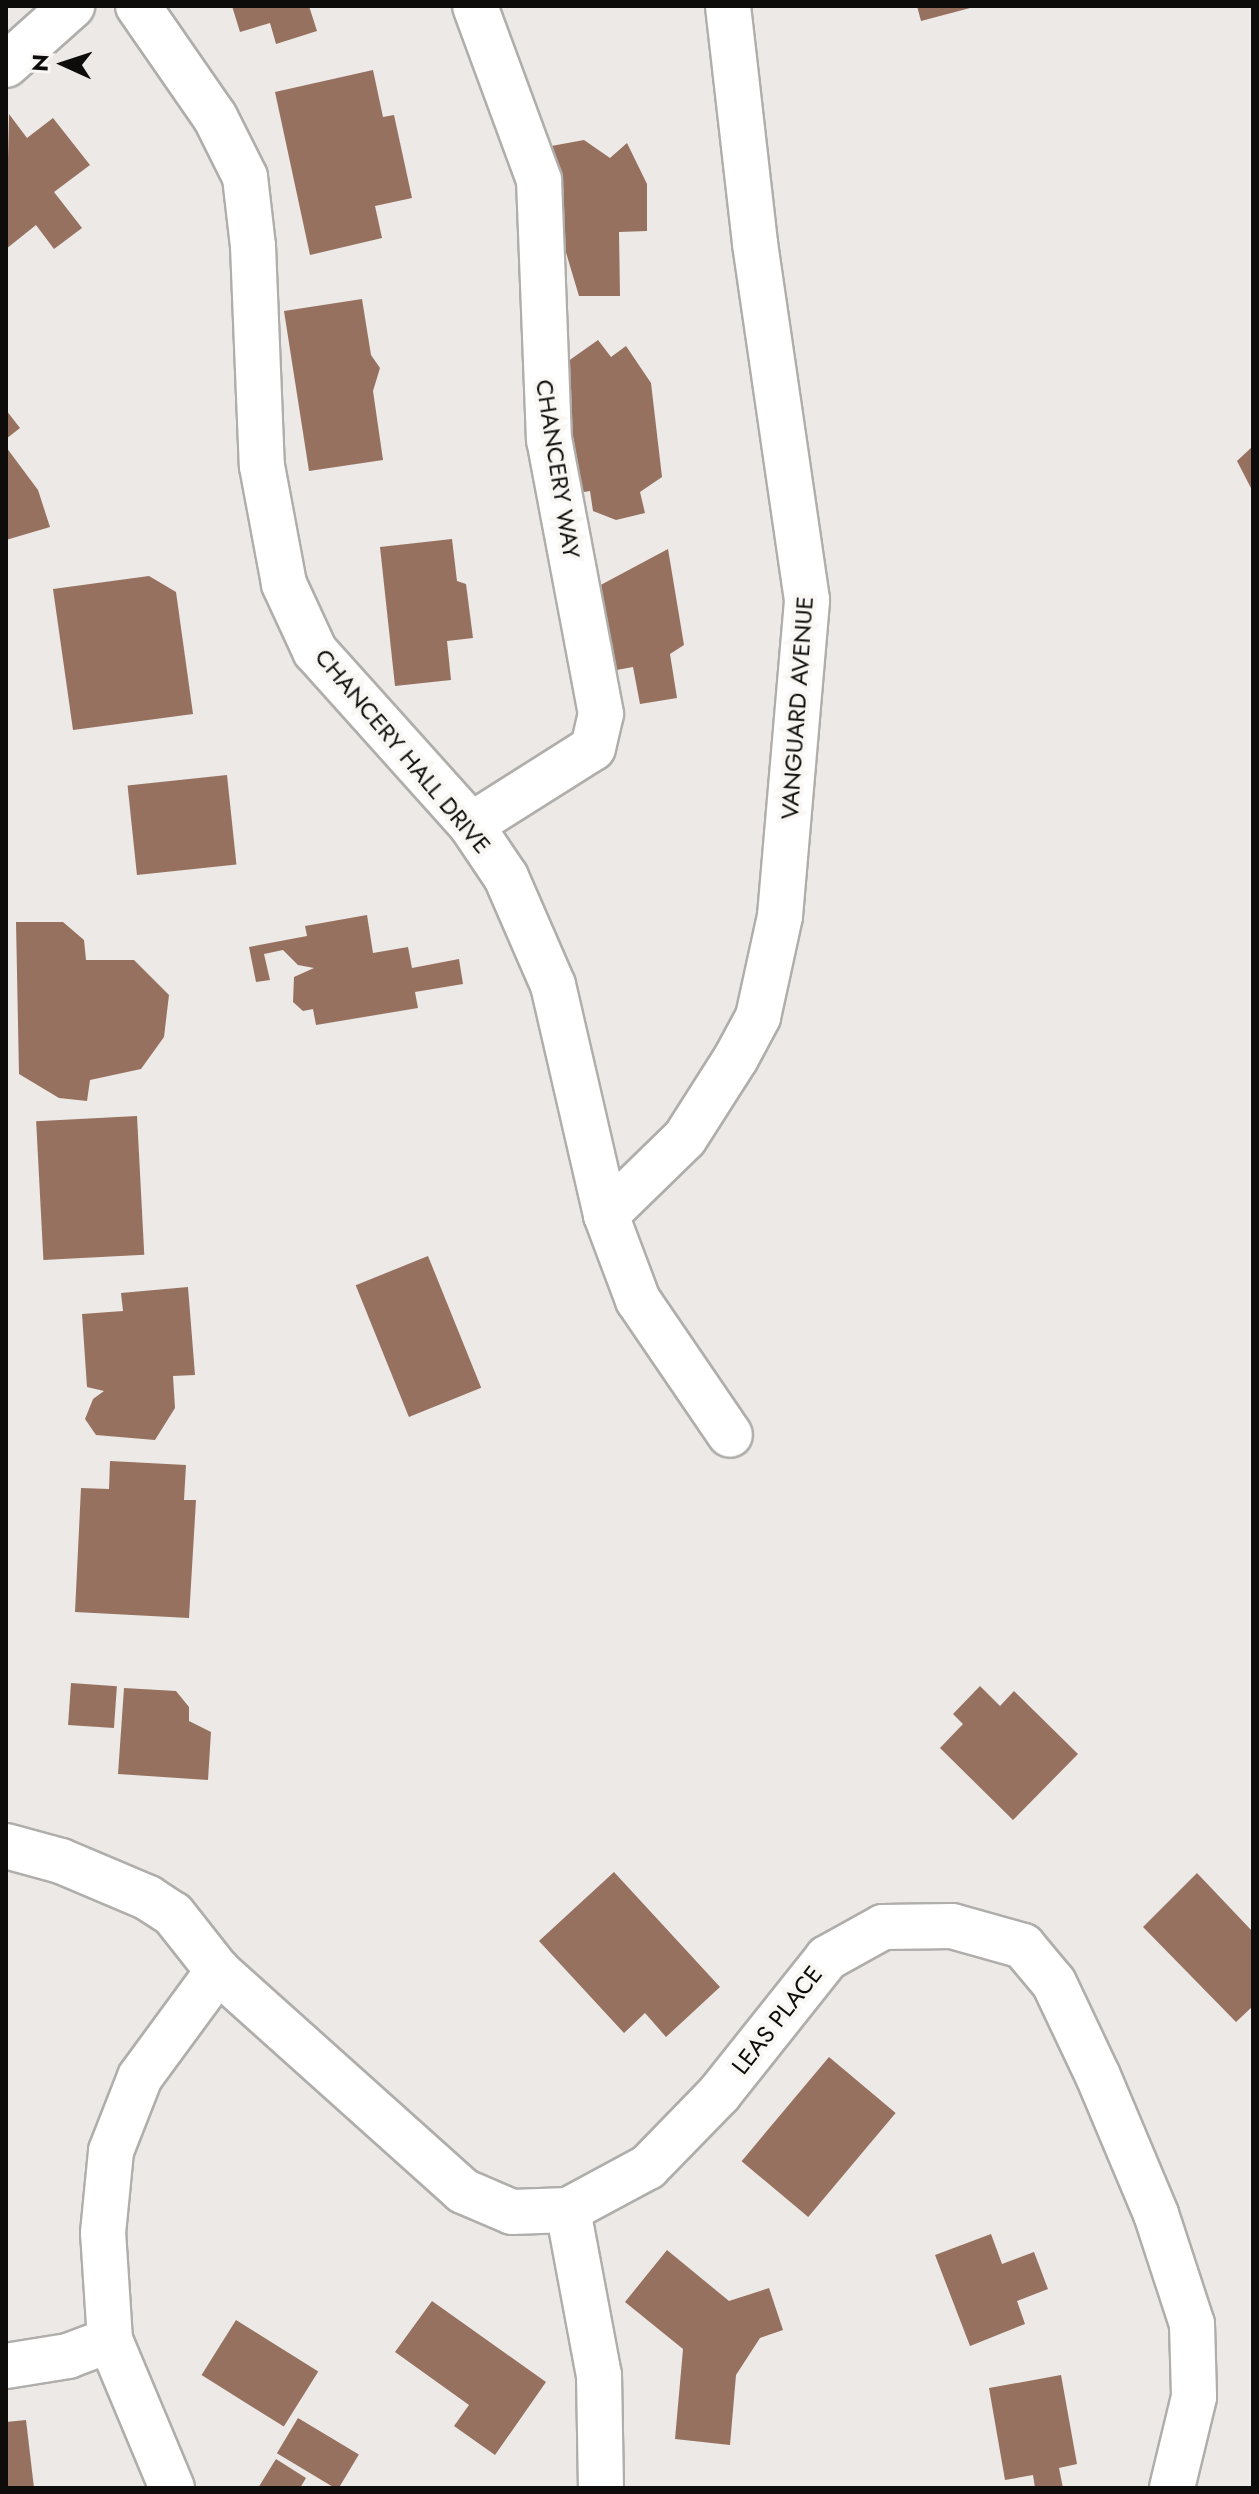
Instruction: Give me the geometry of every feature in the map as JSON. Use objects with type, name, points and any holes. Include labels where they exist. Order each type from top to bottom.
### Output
[{"type":"street","points":[[6,65],[72,6]]},
{"type":"street","name":"CHANCERY HALL DRIVE","points":[[138,6],[215,117],[245,177],[253,246],[262,466],[284,584],[315,651],[471,825],[506,877],[553,985],[606,1215],[638,1300],[730,1435]]},
{"type":"street","name":"CHANCERY WAY","points":[[471,825],[593,748],[601,714],[549,440],[539,180],[475,6]]},
{"type":"street","name":"VANGUARD AVENUE","points":[[606,1215],[685,1138],[736,1058],[758,1017],[780,916],[807,600],[755,243],[728,6]]},
{"type":"street","name":"LEAS PLACE","points":[[6,1846],[61,1861],[148,1898],[173,1914],[218,1971],[463,2191],[512,2212],[568,2210],[648,2167],[719,2094],[827,1958],[883,1927],[952,1926],[1023,1946],[1054,1983],[1098,2076],[1156,2214],[1192,2324],[1194,2397],[1172,2488]]},
{"type":"street","points":[[172,2488],[110,2340],[103,2233],[111,2151],[140,2077],[218,1971]]},
{"type":"street","points":[[568,2210],[599,2375],[601,2488]]},
{"type":"street","points":[[6,2366],[68,2356],[110,2340]]},
{"type":"building","points":[[232,6],[309,6],[317,31],[276,44],[270,23],[240,32]]},
{"type":"building","points":[[917,6],[973,6],[974,7],[921,21]]},
{"type":"building","points":[[373,70],[383,117],[394,115],[412,198],[375,206],[382,238],[310,255],[275,92]]},
{"type":"building","points":[[9,114],[27,138],[53,118],[90,165],[54,192],[82,228],[54,249],[36,225],[6,249]]},
{"type":"building","points":[[584,140],[610,158],[627,143],[647,184],[647,231],[619,232],[620,296],[579,296],[535,149]]},
{"type":"building","points":[[362,299],[371,355],[380,368],[373,391],[383,460],[309,471],[284,311]]},
{"type":"building","points":[[598,340],[611,357],[626,346],[651,383],[662,477],[640,492],[645,513],[616,520],[593,511],[590,491],[578,493],[565,408],[571,404],[564,364]]},
{"type":"building","points":[[6,410],[20,428],[6,439]]},
{"type":"building","points":[[1253,446],[1253,492],[1237,461]]},
{"type":"building","points":[[6,447],[38,490],[50,527],[6,540]]},
{"type":"building","points":[[452,539],[457,581],[466,584],[473,638],[447,641],[451,680],[395,686],[380,547]]},
{"type":"building","points":[[668,549],[684,645],[670,654],[677,698],[640,704],[633,667],[611,671],[595,588]]},
{"type":"building","points":[[149,576],[176,592],[193,714],[73,730],[53,589]]},
{"type":"building","points":[[227,775],[236,865],[137,875],[128,785]]},
{"type":"building","points":[[367,915],[373,953],[408,947],[412,968],[459,959],[463,984],[415,992],[418,1008],[316,1025],[313,1009],[303,1011],[293,1002],[294,977],[314,968],[298,965],[283,950],[264,954],[270,980],[256,982],[249,947],[307,936],[305,926]]},
{"type":"building","points":[[16,922],[63,922],[84,940],[86,960],[134,960],[169,995],[164,1037],[141,1069],[90,1080],[87,1101],[59,1098],[19,1074]]},
{"type":"building","points":[[137,1116],[144,1255],[43,1260],[36,1121]]},
{"type":"building","points":[[428,1256],[481,1388],[409,1417],[356,1285]]},
{"type":"building","points":[[188,1287],[195,1375],[173,1376],[175,1408],[155,1440],[96,1435],[85,1419],[93,1399],[104,1391],[87,1387],[82,1314],[123,1311],[121,1293]]},
{"type":"building","points":[[110,1461],[186,1465],[184,1500],[196,1500],[189,1618],[75,1612],[81,1488],[109,1489]]},
{"type":"building","points":[[71,1683],[117,1686],[114,1728],[68,1725]]},
{"type":"building","points":[[980,1686],[1000,1706],[1014,1691],[1078,1754],[1013,1820],[940,1748],[963,1724],[953,1714]]},
{"type":"building","points":[[124,1688],[176,1691],[189,1707],[189,1721],[211,1732],[208,1780],[118,1774]]},
{"type":"building","points":[[614,1872],[720,1987],[666,2037],[645,2013],[624,2033],[539,1941]]},
{"type":"building","points":[[1197,1873],[1253,1932],[1253,2006],[1236,2022],[1143,1927]]},
{"type":"building","points":[[829,2057],[896,2113],[808,2217],[742,2161]]},
{"type":"building","points":[[991,2234],[1002,2264],[1034,2252],[1048,2289],[1017,2301],[1025,2324],[970,2346],[935,2255]]},
{"type":"building","points":[[667,2250],[729,2301],[769,2288],[783,2330],[760,2338],[736,2375],[730,2445],[675,2439],[683,2349],[625,2302]]},
{"type":"building","points":[[432,2301],[546,2382],[495,2455],[454,2426],[469,2405],[395,2352]]},
{"type":"building","points":[[236,2320],[318,2371],[284,2427],[202,2375]]},
{"type":"building","points":[[1061,2375],[1077,2464],[1059,2468],[1063,2488],[1035,2488],[1033,2475],[1005,2480],[989,2388]]},
{"type":"building","points":[[298,2418],[359,2455],[339,2488],[335,2488],[277,2453]]},
{"type":"building","points":[[26,2420],[34,2488],[6,2488],[6,2422]]},
{"type":"building","points":[[276,2459],[306,2478],[300,2488],[258,2488]]}]
